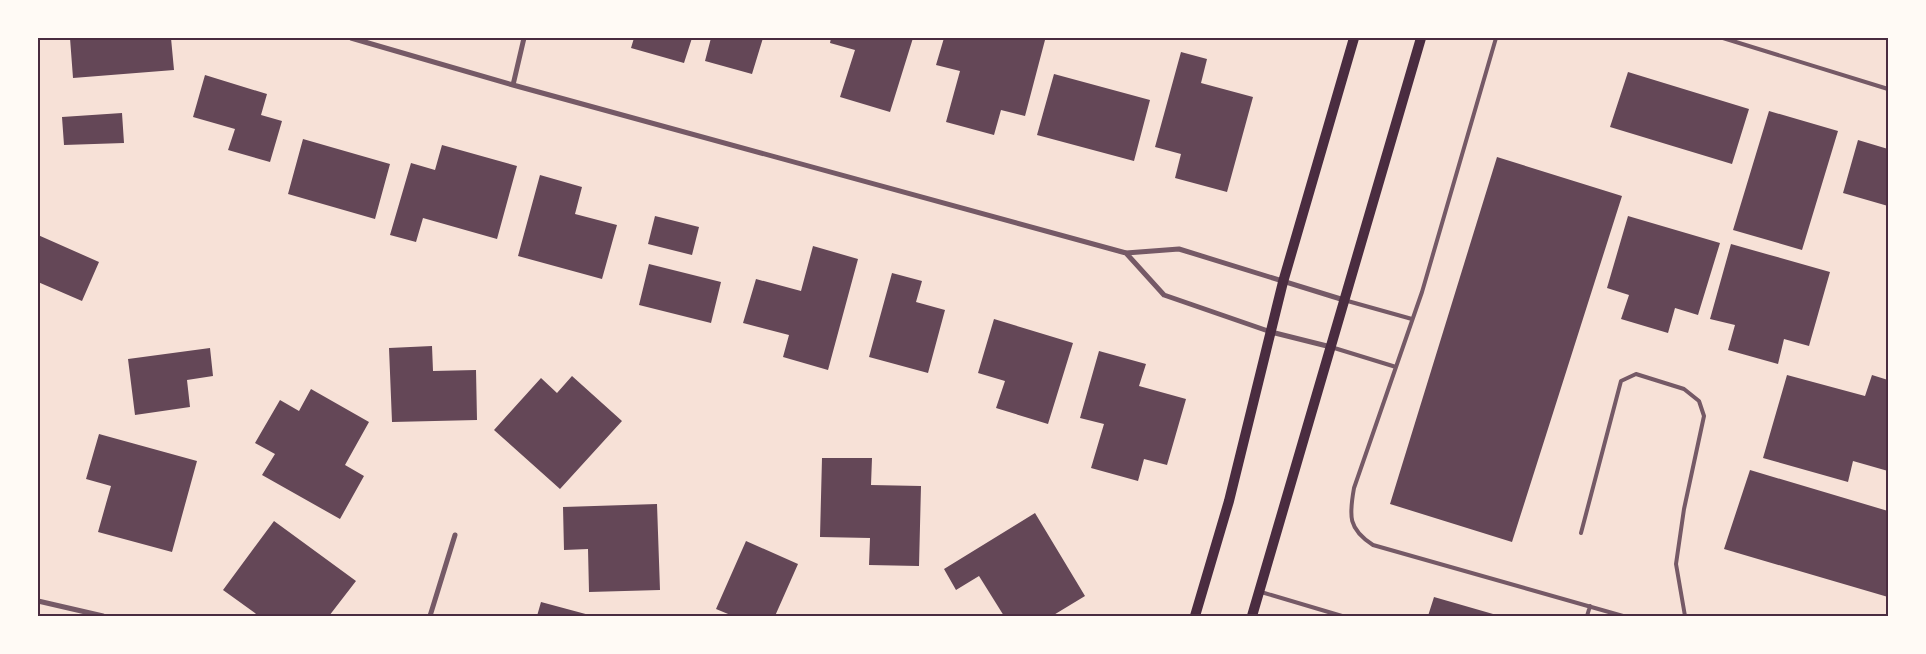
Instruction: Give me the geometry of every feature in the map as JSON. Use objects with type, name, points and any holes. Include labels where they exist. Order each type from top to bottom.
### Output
[{"type":"main road","points":[[1195,616],[1229,500],[1283,282],[1354,38]]},
{"type":"main road","points":[[1252,616],[1421,38]]},
{"type":"street","points":[[350,38],[513,85],[1126,253],[1179,249],[1344,300]]},
{"type":"street","points":[[513,85],[524,38]]},
{"type":"street","points":[[1126,253],[1164,295],[1271,332],[1331,347]]},
{"type":"street","points":[[430,616],[455,535]]},
{"type":"street","points":[[38,601],[103,616]]},
{"type":"lane","points":[[1496,38],[1422,292],[1354,488],[1350,508],[1353,527],[1362,538],[1373,545],[1623,616]]},
{"type":"lane","points":[[1723,38],[1888,89]]},
{"type":"lane","points":[[1344,300],[1412,319]]},
{"type":"lane","points":[[1331,347],[1396,368]]},
{"type":"lane","points":[[1581,533],[1622,381],[1636,374],[1684,389],[1699,401],[1704,416],[1684,509],[1676,564],[1685,616]]},
{"type":"lane","points":[[1259,591],[1342,616]]},
{"type":"lane","points":[[1587,616],[1590,606]]},
{"type":"building","points":[[70,38],[171,38],[174,70],[73,78]]},
{"type":"building","points":[[634,38],[692,38],[684,63],[631,48]]},
{"type":"building","points":[[711,38],[763,38],[752,74],[705,61]]},
{"type":"building","points":[[831,38],[913,38],[890,112],[840,97],[855,50],[830,43]]},
{"type":"building","points":[[944,38],[1037,38],[1045,40],[1025,116],[1001,110],[994,135],[946,122],[960,71],[936,65]]},
{"type":"building","points":[[1181,52],[1207,59],[1201,83],[1253,97],[1227,192],[1175,178],[1181,154],[1155,147]]},
{"type":"building","points":[[1628,72],[1749,109],[1732,164],[1610,127]]},
{"type":"building","points":[[1054,74],[1150,100],[1134,161],[1037,135]]},
{"type":"building","points":[[205,75],[267,94],[261,115],[282,121],[270,162],[228,150],[235,129],[193,117]]},
{"type":"building","points":[[1769,111],[1838,131],[1802,250],[1733,230]]},
{"type":"building","points":[[122,113],[124,143],[64,145],[62,117]]},
{"type":"building","points":[[303,139],[390,164],[375,219],[288,194]]},
{"type":"building","points":[[1858,140],[1888,149],[1888,206],[1843,193]]},
{"type":"building","points":[[442,145],[517,166],[497,239],[423,218],[416,242],[390,235],[411,163],[435,170]]},
{"type":"building","points":[[1497,157],[1622,196],[1512,542],[1390,504]]},
{"type":"building","points":[[540,175],[582,187],[575,214],[617,225],[602,279],[518,256]]},
{"type":"building","points":[[655,216],[699,227],[692,255],[648,244]]},
{"type":"building","points":[[1628,216],[1720,243],[1698,315],[1675,308],[1668,333],[1621,319],[1629,295],[1607,288]]},
{"type":"building","points":[[38,235],[99,262],[82,301],[38,282]]},
{"type":"building","points":[[1731,244],[1830,272],[1809,346],[1784,339],[1778,364],[1728,350],[1735,325],[1710,319]]},
{"type":"building","points":[[813,246],[858,259],[828,370],[783,357],[789,335],[743,323],[756,279],[801,291]]},
{"type":"building","points":[[649,264],[721,282],[711,323],[639,305]]},
{"type":"building","points":[[892,273],[922,281],[916,302],[945,310],[928,373],[869,357]]},
{"type":"building","points":[[994,319],[1073,343],[1048,424],[996,408],[1005,381],[978,373]]},
{"type":"building","points":[[432,346],[433,371],[476,370],[477,420],[392,422],[389,348]]},
{"type":"building","points":[[210,348],[213,376],[187,380],[190,407],[135,415],[128,359]]},
{"type":"building","points":[[1099,351],[1146,364],[1139,386],[1186,399],[1167,465],[1144,459],[1138,481],[1091,468],[1104,424],[1080,418]]},
{"type":"building","points":[[1787,375],[1865,396],[1872,375],[1888,380],[1888,471],[1853,461],[1848,482],[1763,458]]},
{"type":"building","points":[[572,376],[622,421],[560,489],[494,430],[541,378],[557,393]]},
{"type":"building","points":[[311,389],[369,422],[345,465],[364,476],[340,519],[262,475],[275,454],[255,443],[280,400],[299,411]]},
{"type":"building","points":[[99,434],[197,461],[172,552],[98,532],[111,486],[86,479]]},
{"type":"building","points":[[822,458],[872,458],[871,485],[921,486],[919,566],[869,565],[870,538],[820,537]]},
{"type":"building","points":[[1750,470],[1888,511],[1888,597],[1724,549]]},
{"type":"building","points":[[657,504],[660,590],[589,592],[588,549],[564,550],[563,507]]},
{"type":"building","points":[[1035,513],[1085,596],[1052,616],[1004,616],[979,576],[956,590],[944,569]]},
{"type":"building","points":[[274,521],[356,581],[329,616],[259,616],[223,590]]},
{"type":"building","points":[[746,541],[798,564],[775,616],[733,616],[716,609]]},
{"type":"building","points":[[1434,597],[1500,616],[1428,616]]},
{"type":"building","points":[[541,602],[593,616],[537,616]]}]
